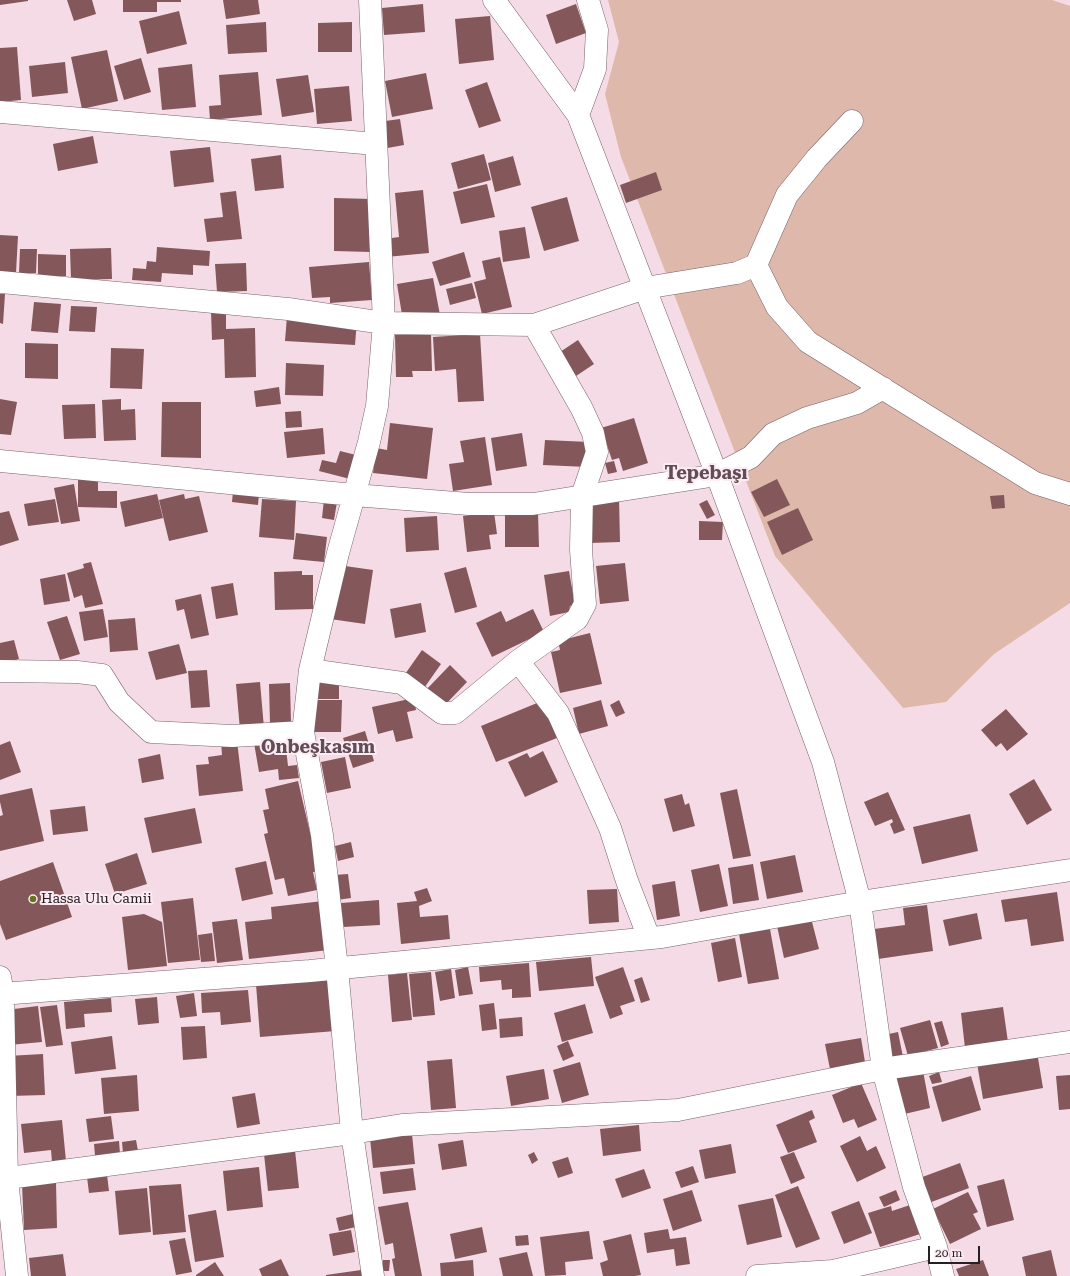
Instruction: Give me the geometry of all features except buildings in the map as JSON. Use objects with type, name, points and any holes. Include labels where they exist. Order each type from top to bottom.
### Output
[{"type":"street","points":[[370,0],[384,323],[377,406],[369,442],[338,553],[310,670],[303,732],[322,835],[337,968],[352,1133],[373,1276]]},
{"type":"street","points":[[494,0],[578,115],[717,475],[823,762],[860,902],[883,1069],[914,1187],[936,1247],[943,1276]]},
{"type":"street","points":[[578,115],[595,69],[598,30],[588,0]]},
{"type":"street","points":[[0,112],[376,144]]},
{"type":"street","points":[[0,282],[288,309],[384,323],[534,325],[645,288],[737,274],[756,265],[788,195],[817,158],[852,121]]},
{"type":"street","points":[[756,265],[777,307],[808,342],[1035,483],[1070,494]]},
{"type":"street","points":[[310,670],[402,683],[442,713],[456,713],[518,660],[577,619],[585,604],[582,550],[582,496],[597,452],[594,433],[534,325]]},
{"type":"street","points":[[0,461],[354,495],[469,504],[533,504],[717,475],[751,457],[772,434],[807,418],[857,403],[883,388]]},
{"type":"street","points":[[518,660],[558,713],[610,828],[627,881],[649,938]]},
{"type":"street","points":[[0,671],[77,672],[102,675],[119,702],[151,732],[232,736],[303,732]]},
{"type":"street","points":[[17,1276],[4,1179],[1,988],[337,968],[662,937],[860,902],[1070,870]]},
{"type":"street","points":[[4,1179],[352,1133],[402,1125],[678,1110],[883,1069],[1070,1042]]},
{"type":"street","points":[[757,1276],[833,1271],[936,1247]]},
{"type":"shaded area","points":[[608,0],[1052,0],[1070,6],[1070,603],[994,654],[946,702],[903,708],[775,556],[621,157],[605,94],[619,42]]},
{"type":"place","name":"Hassa Ulu Camii","points":[[33,899]]},
{"type":"district","name":"Tepebaşı","points":[[706,474]]},
{"type":"district","name":"Onbeşkasım","points":[[318,748]]}]
